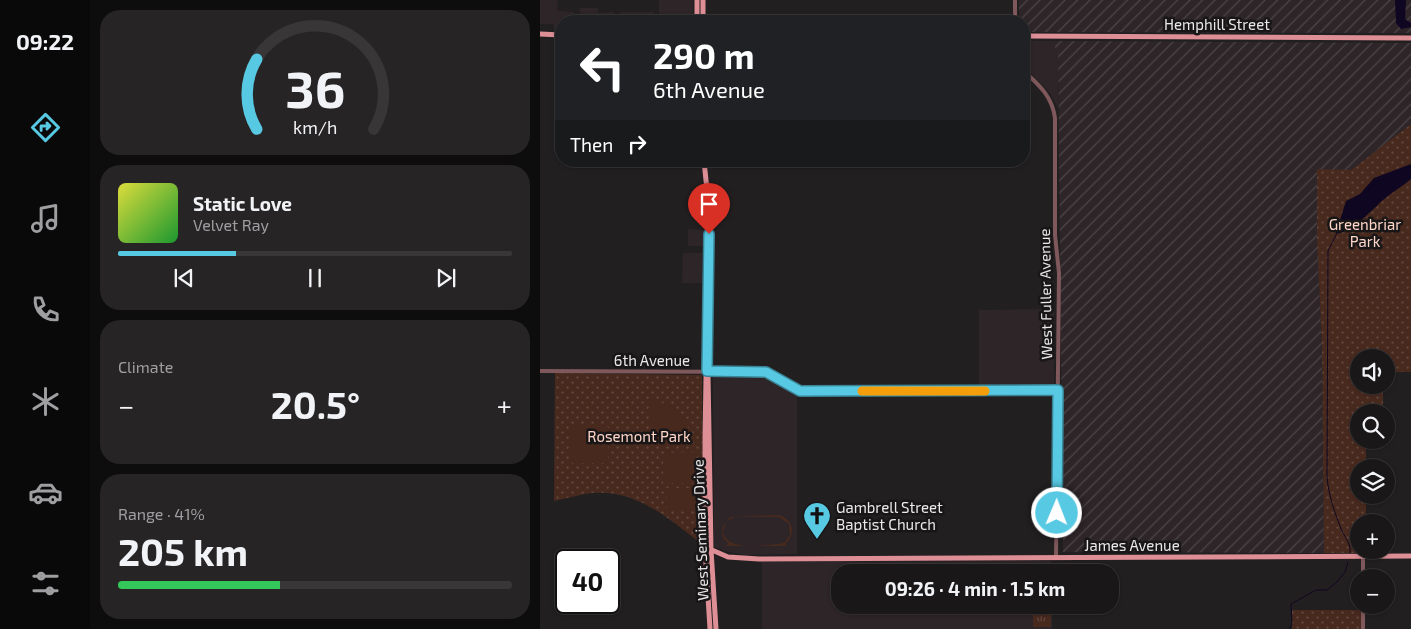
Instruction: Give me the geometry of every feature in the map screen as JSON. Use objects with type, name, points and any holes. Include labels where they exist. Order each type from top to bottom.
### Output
[{"type":"main road","points":[[697,0],[697,15]]},
{"type":"main road","points":[[703,0],[703,15]]},
{"type":"main road","points":[[540,34],[555,34]]},
{"type":"main road","name":"Hemphill Street","points":[[1030,36],[1411,38]]},
{"type":"main road","name":"West Seminary Drive","points":[[705,167],[709,197],[708,502],[716,629]]},
{"type":"main road","name":"West Seminary Drive","points":[[708,502],[705,547],[710,629]]},
{"type":"main road","name":"James Avenue","points":[[705,547],[737,558],[1350,557]]},
{"type":"main road","name":"James Avenue","points":[[1395,556],[1411,556]]},
{"type":"street","points":[[1014,15],[1015,0]]},
{"type":"street","name":"West Fuller Avenue","points":[[1030,77],[1047,94],[1054,107],[1055,118],[1055,235],[1059,266],[1056,558]]},
{"type":"street","name":"6th Avenue","points":[[540,371],[766,372],[800,391],[1058,390]]},
{"type":"street","points":[[1363,614],[1363,629]]},
{"type":"shaded area","points":[[540,0],[558,0],[557,11],[574,12],[574,15],[555,15],[555,30],[553,24],[540,24]]},
{"type":"shaded area","points":[[659,0],[693,0],[693,15],[659,15]]},
{"type":"shaded area","points":[[1019,0],[1411,0],[1411,33],[1030,32],[1030,15],[1019,15]]},
{"type":"shaded area","points":[[1395,0],[1406,0],[1405,19],[1411,23],[1411,27],[1401,29],[1396,23]]},
{"type":"shaded area","points":[[580,8],[598,8],[598,13],[614,12],[614,15],[580,15]]},
{"type":"shaded area","points":[[620,12],[654,12],[654,15],[620,15]]},
{"type":"shaded area","points":[[1030,41],[1056,41],[1056,48],[1058,48],[1058,108],[1050,93],[1030,72]]},
{"type":"shaded area","points":[[1056,41],[1411,43],[1411,124],[1351,170],[1317,170],[1317,240],[1322,347],[1324,553],[1063,552],[1058,48],[1055,48]]},
{"type":"shaded area","points":[[1411,164],[1411,179],[1386,197],[1354,226],[1341,233],[1336,233],[1346,201],[1360,194],[1374,178]]},
{"type":"shaded area","points":[[688,229],[704,230],[704,246],[688,246]]},
{"type":"shaded area","points":[[683,253],[702,253],[702,283],[682,283]]},
{"type":"shaded area","points":[[1054,309],[1054,386],[979,387],[979,310]]},
{"type":"shaded area","points":[[713,374],[769,376],[797,393],[797,554],[746,555],[714,547]]},
{"type":"shaded area","points":[[1051,561],[1051,564],[831,564],[831,614],[1052,614],[1052,629],[762,629],[762,562]]},
{"type":"green space","name":"Greenbriar Park","points":[[1411,124],[1411,372],[1395,372],[1395,349],[1350,349],[1350,394],[1383,394],[1383,404],[1350,404],[1350,449],[1366,449],[1366,459],[1350,459],[1350,504],[1366,504],[1366,514],[1350,514],[1350,553],[1324,553],[1322,347],[1317,240],[1317,169],[1351,170]]},
{"type":"green space","name":"Rosemont Park","points":[[555,373],[702,375],[703,541],[698,541],[659,513],[632,498],[602,493],[585,494],[554,501]]},
{"type":"green space","points":[[650,398],[675,409],[685,419],[691,445],[653,445],[650,443]]},
{"type":"green space","points":[[570,426],[608,427],[608,463],[572,463],[570,460]]},
{"type":"green space","points":[[694,452],[694,483],[663,483],[663,453]]},
{"type":"green space","points":[[667,488],[697,488],[697,511],[667,511]]},
{"type":"green space","points":[[779,515],[788,520],[792,532],[785,544],[787,546],[724,546],[729,544],[723,538],[722,528],[730,517]]},
{"type":"green space","points":[[1292,610],[1350,610],[1350,614],[1361,614],[1361,629],[1292,629]]},
{"type":"green space","points":[[1033,614],[1051,614],[1051,627],[1033,627]]},
{"type":"waterway","points":[[1337,233],[1328,251],[1327,476],[1332,504],[1350,550]]},
{"type":"waterway","points":[[1289,629],[1292,624],[1291,604],[1316,590],[1327,590],[1345,572],[1348,562]]},
{"type":"slow traffic","points":[[862,391],[985,391]]},
{"type":"place","name":"Gambrell Street Baptist Church","points":[[817,540]]},
{"type":"route","points":[[709,234],[707,371],[766,372],[800,391],[1058,390],[1057,513]]}]
